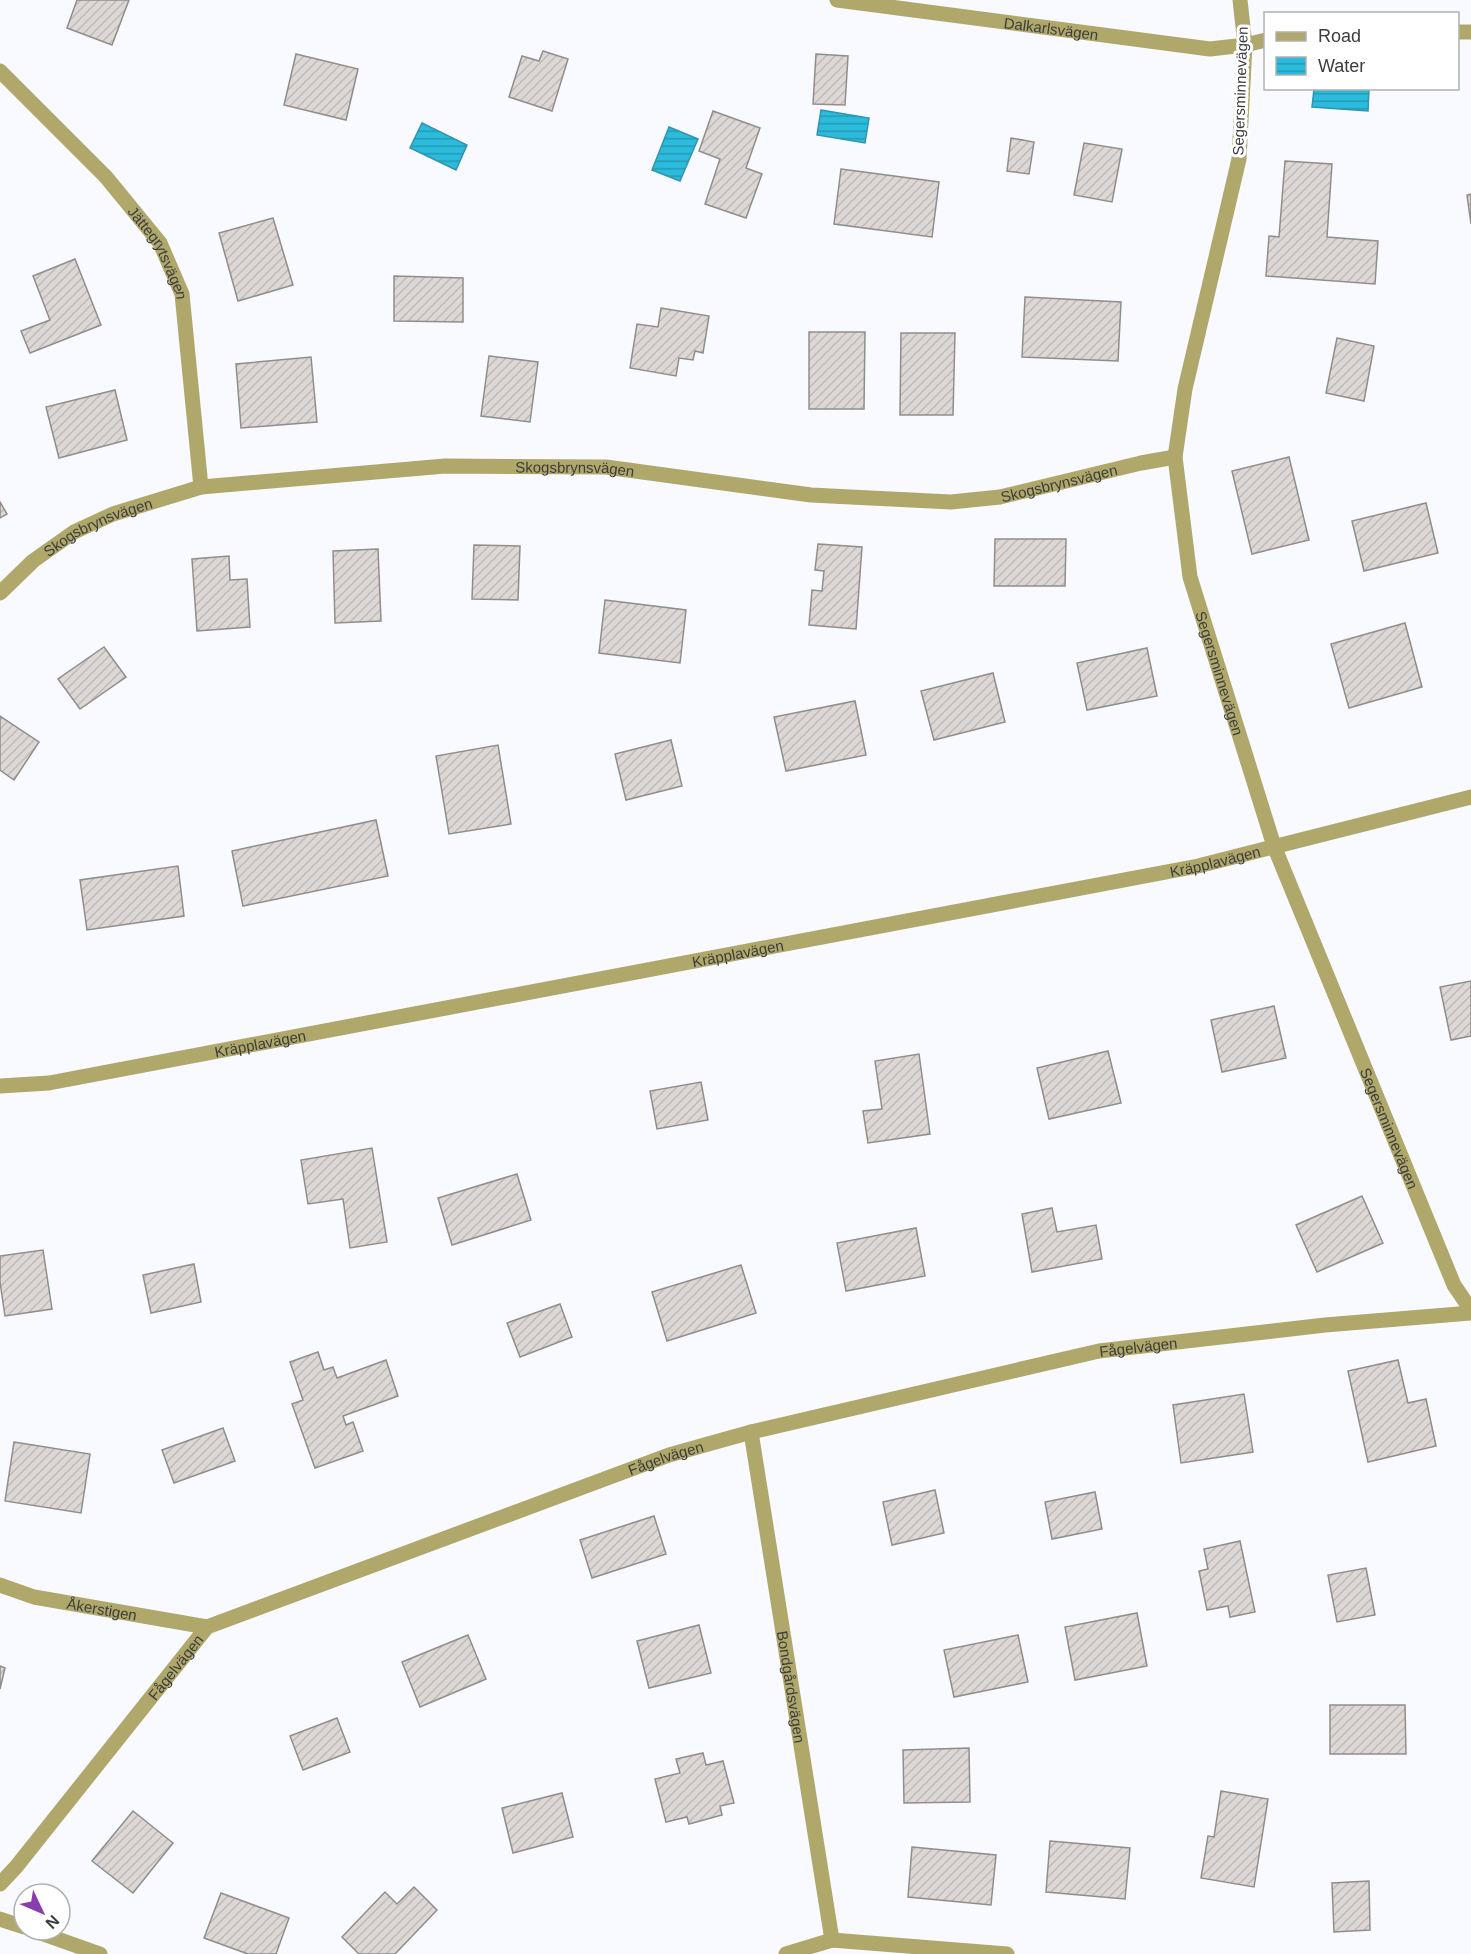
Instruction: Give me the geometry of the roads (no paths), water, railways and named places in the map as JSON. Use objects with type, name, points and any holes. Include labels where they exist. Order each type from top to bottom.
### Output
[{"type":"street","name":"Dalkarlsvägen","points":[[837,0],[1210,49],[1264,40]]},
{"type":"street","name":"Segersminnevägen","points":[[1240,0],[1245,45],[1239,159],[1185,388],[1175,457],[1190,576],[1274,846],[1454,1285],[1471,1312]]},
{"type":"street","name":"Jättegrytsvägen","points":[[0,71],[106,177],[160,243],[182,294],[201,487]]},
{"type":"street","name":"Skogsbrynsvägen","points":[[0,593],[33,561],[74,532],[113,514],[201,487],[445,466],[606,467],[811,495],[951,502],[1000,497],[1175,457]]},
{"type":"street","name":"Kräpplavägen","points":[[0,1086],[49,1083],[1198,866],[1471,797]]},
{"type":"street","name":"Fågelvägen","points":[[0,1884],[207,1628],[669,1455],[751,1432],[1099,1351],[1324,1325],[1471,1312]]},
{"type":"street","name":"Bondgårdsvägen","points":[[751,1432],[832,1940]]},
{"type":"street","name":"Åkerstigen","points":[[0,1585],[33,1597],[207,1628]]},
{"type":"street","points":[[786,1954],[832,1940],[1007,1954]]},
{"type":"street","points":[[66,1942],[100,1954]]},
{"type":"water","points":[[1314,90],[1369,90],[1368,111],[1312,107]]},
{"type":"water","points":[[821,110],[869,118],[865,143],[817,135]]},
{"type":"water","points":[[422,123],[467,145],[456,170],[410,148]]},
{"type":"water","points":[[669,127],[698,139],[680,181],[652,170]]}]
